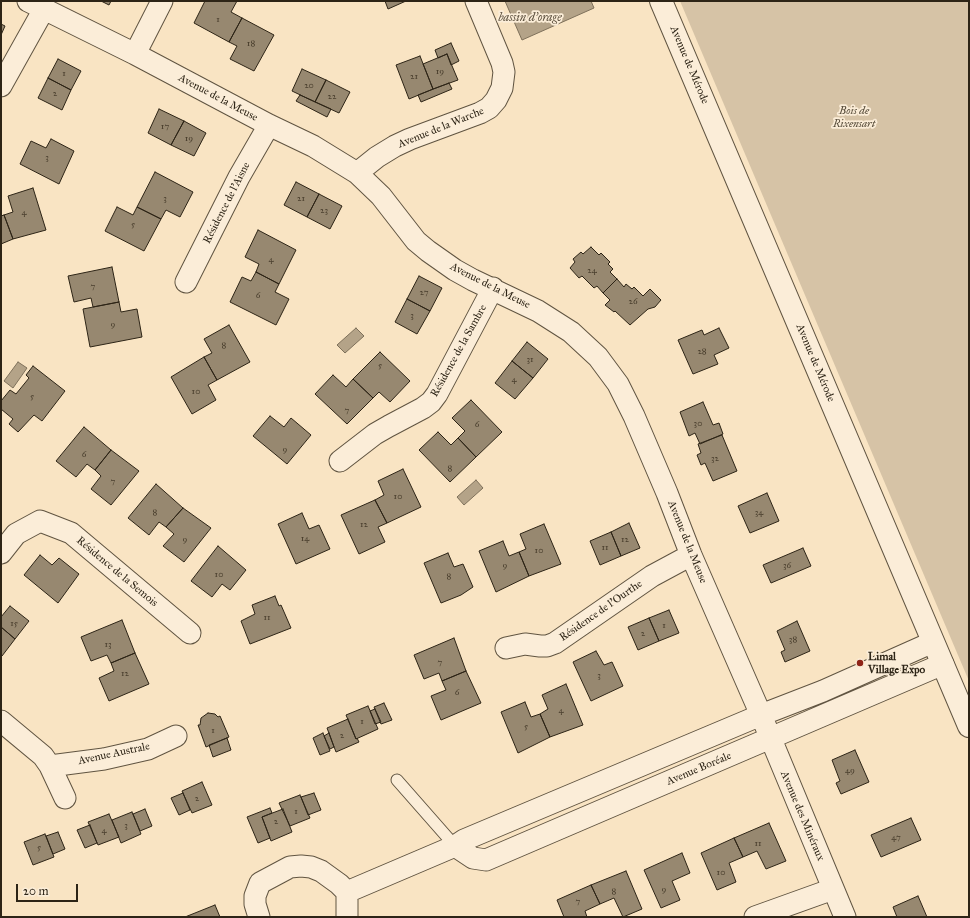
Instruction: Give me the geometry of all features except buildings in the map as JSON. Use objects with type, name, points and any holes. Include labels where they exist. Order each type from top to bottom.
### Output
[{"type":"street","points":[[135,54],[162,1]]},
{"type":"street","name":"Avenue de la Warche","points":[[357,173],[377,157],[395,146],[480,113],[489,108],[496,100],[502,88],[504,72],[502,63],[476,1]]},
{"type":"street","name":"Avenue de Mérode","points":[[661,1],[969,726]]},
{"type":"street","points":[[1,86],[36,5]]},
{"type":"street","name":"Avenue de la Meuse","points":[[36,5],[135,54],[269,125],[313,146],[357,173],[381,196],[416,241],[428,251],[455,270],[538,311],[571,332],[598,357],[608,369],[625,396],[667,493],[691,555],[761,715]]},
{"type":"street","name":"Résidence de l'Aisne","points":[[186,282],[239,177],[269,125]]},
{"type":"street","name":"Résidence de la Sambre","points":[[340,461],[375,434],[412,415],[431,402],[437,394],[493,288]]},
{"type":"street","name":"Résidence de la Semois","points":[[1,553],[16,534],[40,522],[71,533],[190,633]]},
{"type":"street","name":"Résidence de l'Ourthe","points":[[506,648],[524,644],[547,646],[555,643],[566,637],[652,576],[691,555]]},
{"type":"street","points":[[347,892],[455,846],[471,837],[761,715],[822,691],[933,642]]},
{"type":"street","name":"Avenue Boréale","points":[[455,846],[473,858],[486,860],[943,664]]},
{"type":"street","name":"Avenue des Minéraux","points":[[761,715],[844,917]]},
{"type":"street","points":[[1,721],[43,756],[50,766],[65,798]]},
{"type":"street","name":"Avenue Australe","points":[[50,766],[104,759],[148,749],[176,736]]},
{"type":"street","points":[[259,917],[255,904],[255,896],[260,883],[290,867],[306,866],[316,868],[339,884],[347,892],[347,917]]},
{"type":"street","points":[[755,917],[832,889]]},
{"type":"lane","name":"Avenue Boréale","points":[[397,780],[455,846]]},
{"type":"green space","name":"Bois de Rixensart","points":[[680,1],[969,1],[969,681]]},
{"type":"water","name":"bassin d'orage","points":[[505,1],[591,1],[594,8],[522,40]]},
{"type":"water","points":[[356,328],[364,336],[345,353],[337,345]]},
{"type":"water","points":[[18,362],[27,368],[13,388],[4,381]]},
{"type":"water","points":[[476,480],[483,488],[464,505],[457,497]]},
{"type":"place","name":"Limal Village Expo","points":[[860,663]]}]
